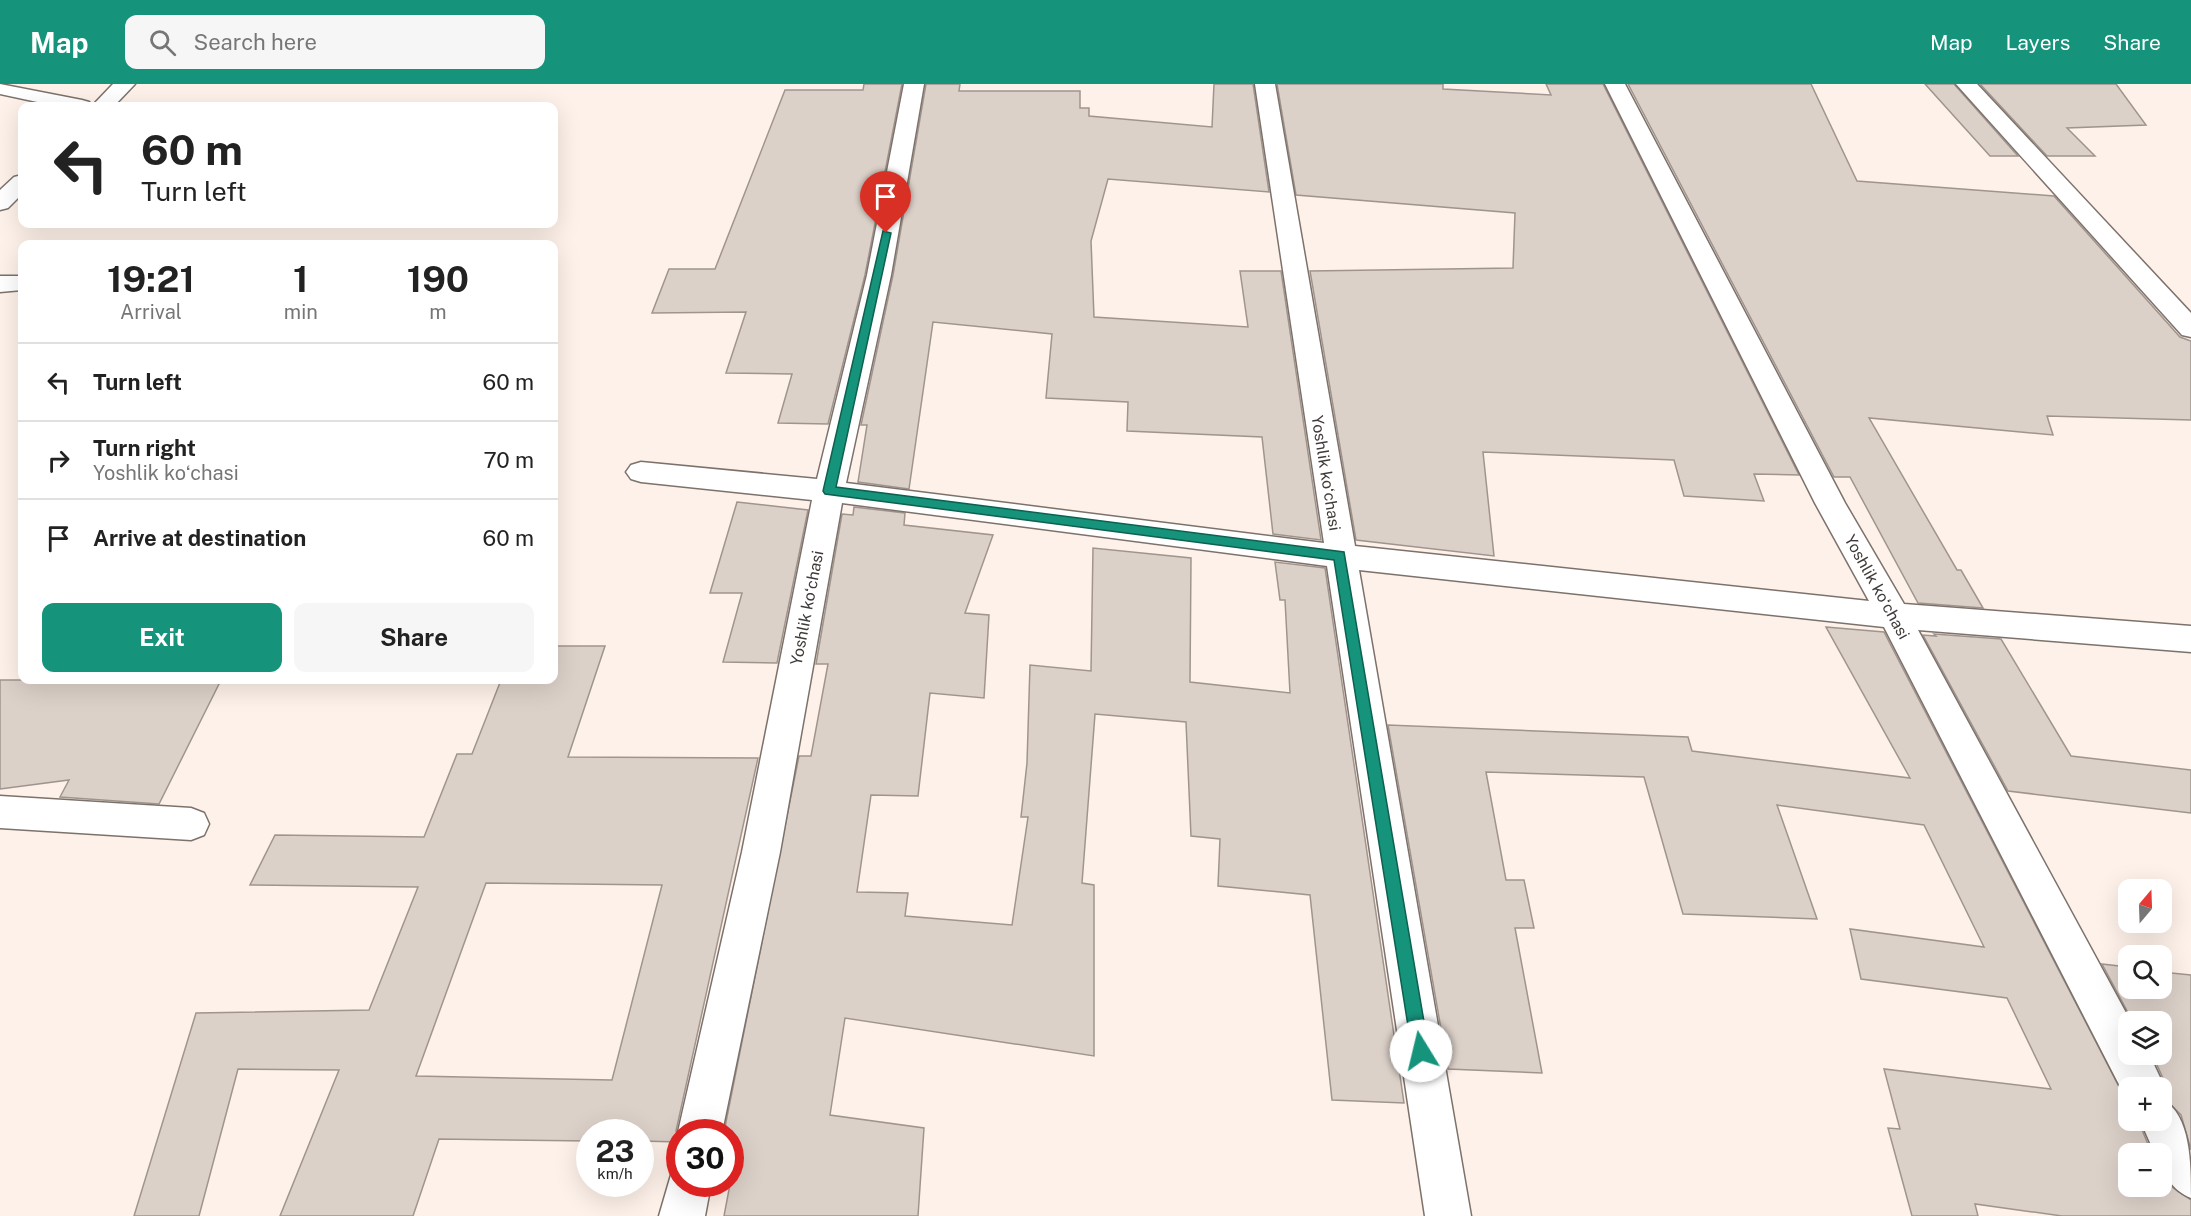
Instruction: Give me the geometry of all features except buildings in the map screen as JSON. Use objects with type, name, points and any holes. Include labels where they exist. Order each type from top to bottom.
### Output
[{"type":"street","points":[[106,102],[125,84]]},
{"type":"street","name":"Yoshlik koʻchasi","points":[[703,1119],[761,852],[829,491],[879,275],[914,84]]},
{"type":"street","name":"Yoshlik koʻchasi","points":[[1265,84],[1339,556],[1448,1216]]},
{"type":"street","name":"Yoshlik koʻchasi","points":[[1615,84],[1830,503],[1894,616],[2138,1077]]},
{"type":"street","points":[[1966,84],[2191,329]]},
{"type":"street","points":[[0,88],[64,102]]},
{"type":"street","points":[[0,203],[18,186]]},
{"type":"street","points":[[0,284],[18,283]]},
{"type":"street","points":[[642,471],[829,491],[1339,556],[1894,616],[2191,639]]},
{"type":"street","points":[[0,812],[191,824]]},
{"type":"street","points":[[2168,1131],[2191,1176]]},
{"type":"street","points":[[682,1216],[686,1197]]},
{"type":"route","points":[[886,233],[879,275],[829,491],[1339,556],[1421,1051]]}]
